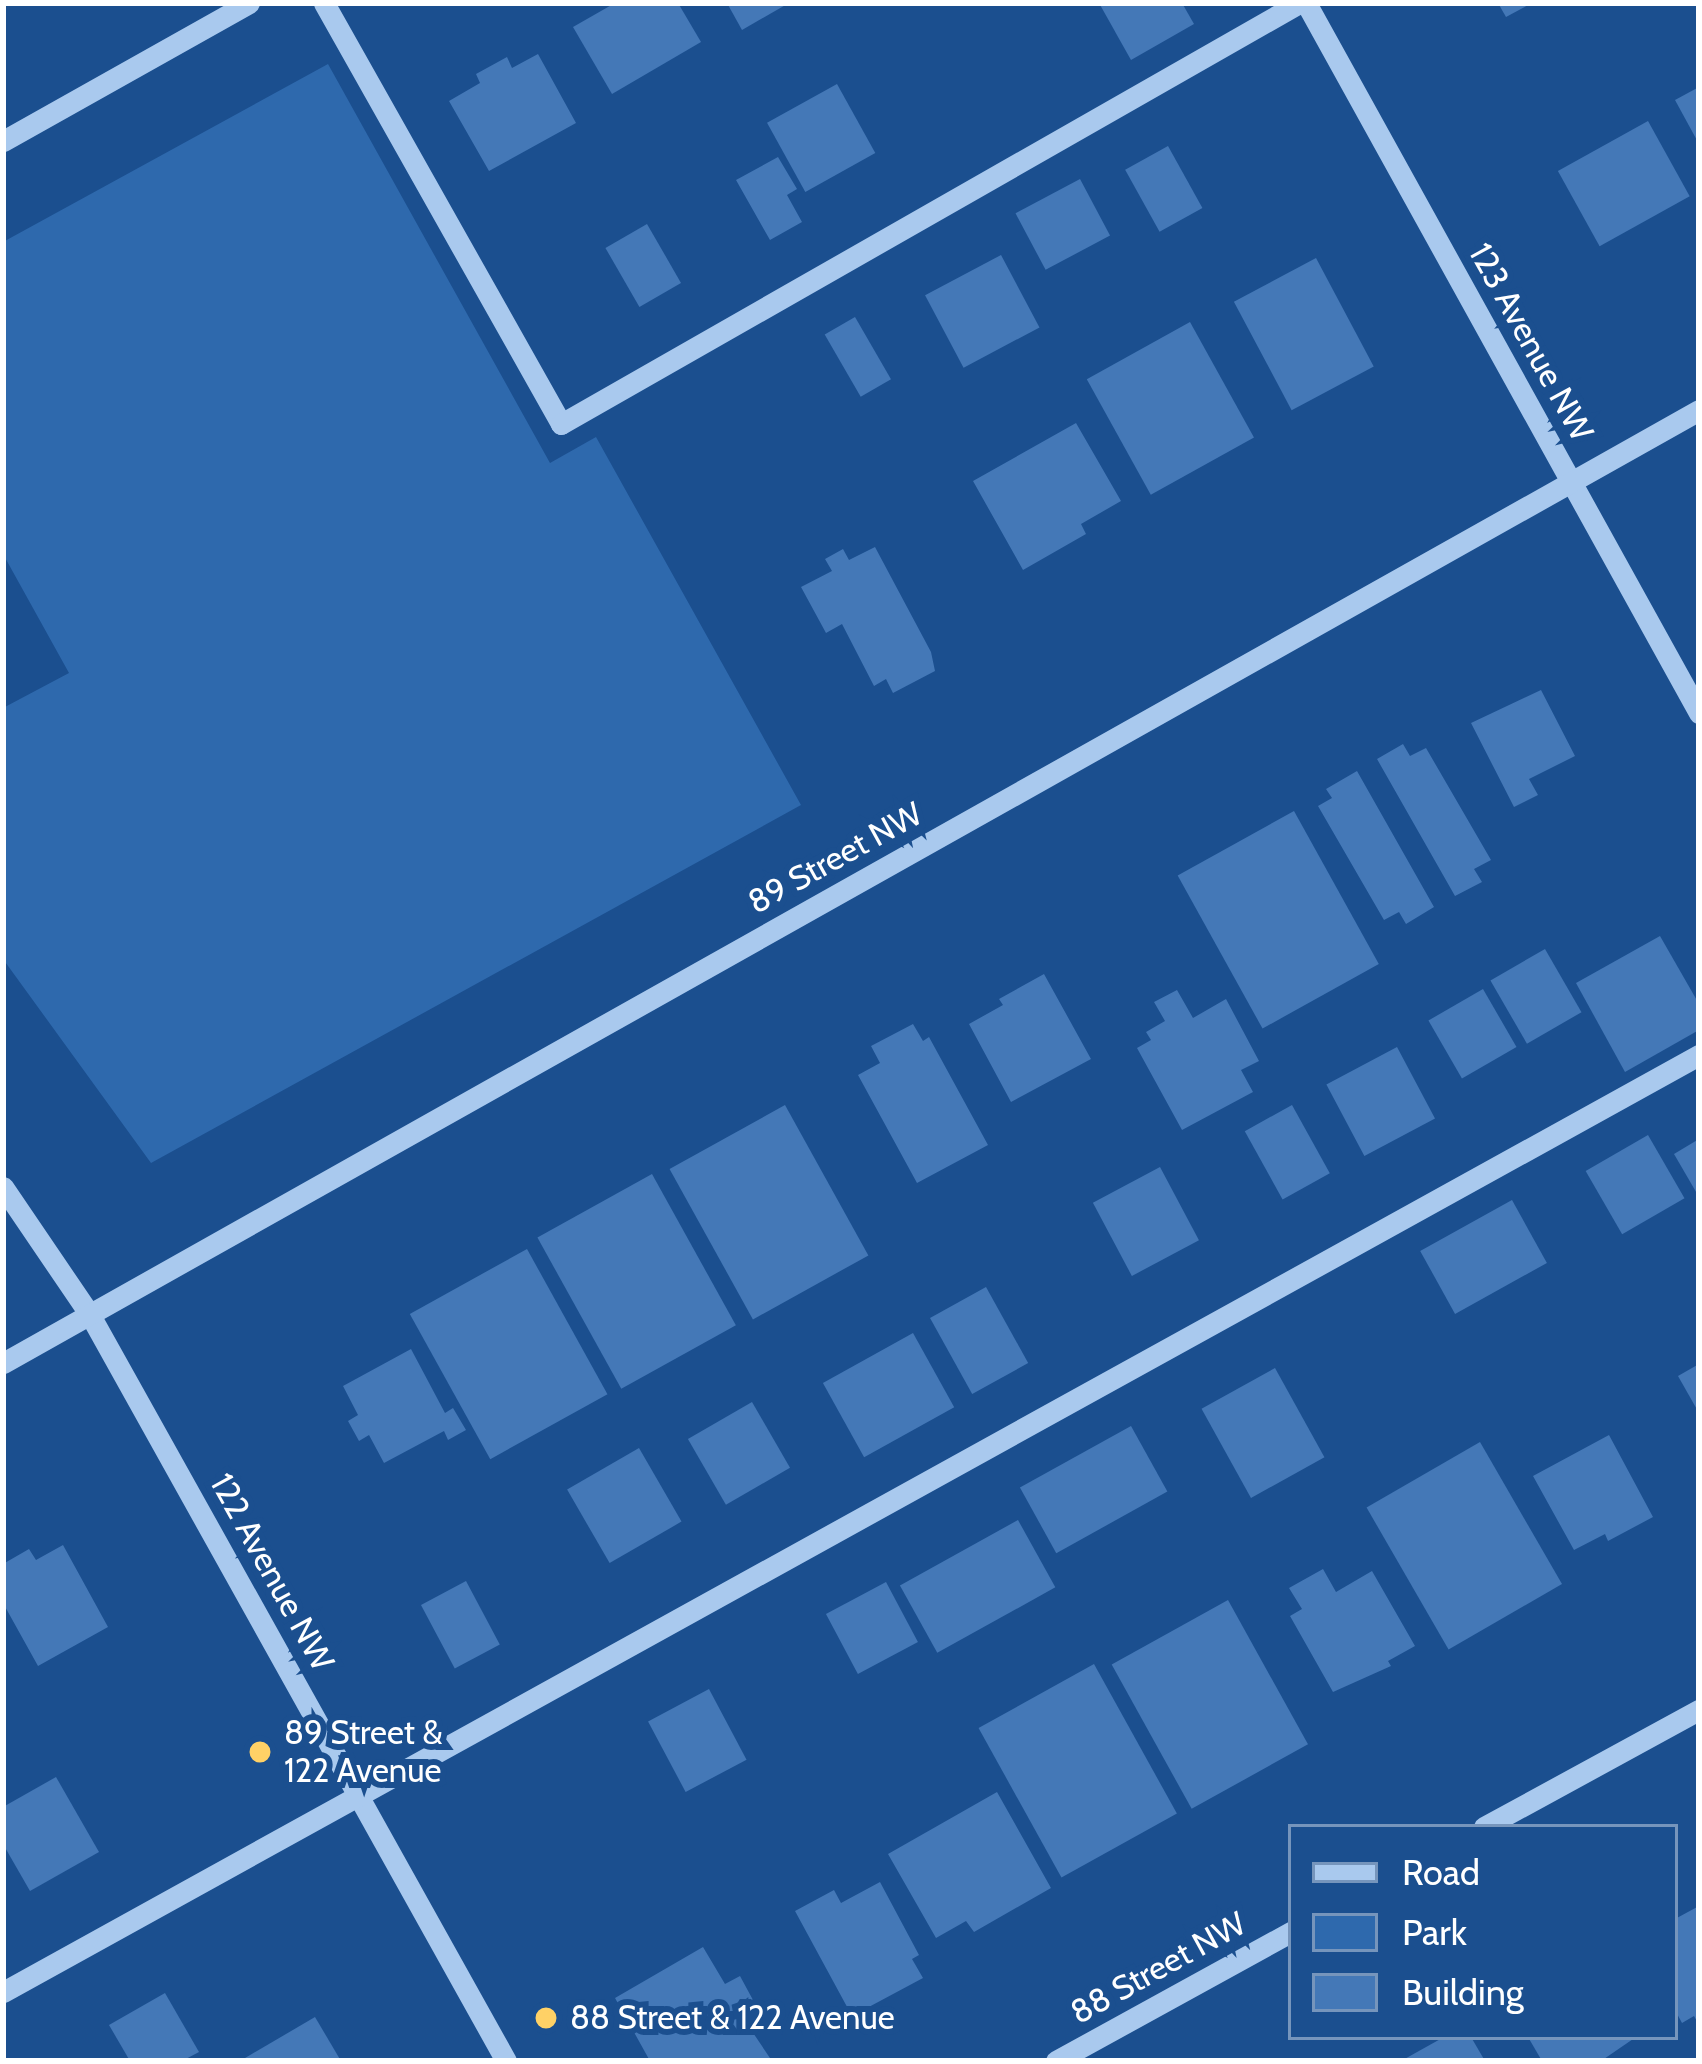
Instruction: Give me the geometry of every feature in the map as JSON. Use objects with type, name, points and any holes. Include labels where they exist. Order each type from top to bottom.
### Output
[{"type":"street","points":[[3,141],[249,3]]},
{"type":"street","points":[[324,3],[561,424],[1303,3]]},
{"type":"street","name":"123 Avenue NW","points":[[1303,3],[1699,713]]},
{"type":"street","name":"89 Street NW","points":[[3,1363],[1699,410]]},
{"type":"street","points":[[3,1992],[1699,1055]]},
{"type":"street","name":"122 Avenue NW","points":[[3,1186],[90,1315],[506,2061]]},
{"type":"street","points":[[1490,1824],[1699,1710]]},
{"type":"street","name":"88 Street NW","points":[[1056,2061],[1288,1935]]},
{"type":"green space","points":[[328,64],[550,463],[596,437],[801,805],[151,1163],[3,959],[3,708],[69,673],[3,554],[3,242]]},
{"type":"building","points":[[615,3],[678,3],[701,42],[612,94],[573,27]]},
{"type":"building","points":[[727,3],[789,3],[742,30]]},
{"type":"building","points":[[1099,3],[1182,3],[1194,24],[1131,60]]},
{"type":"building","points":[[1498,3],[1532,3],[1506,17]]},
{"type":"building","points":[[538,54],[576,123],[489,171],[449,101],[480,83],[476,74],[507,57],[512,68]]},
{"type":"building","points":[[837,84],[875,153],[805,192],[767,123]]},
{"type":"building","points":[[1699,87],[1699,144],[1675,100]]},
{"type":"building","points":[[1648,121],[1690,196],[1600,246],[1558,171]]},
{"type":"building","points":[[1168,146],[1202,208],[1160,232],[1125,170]]},
{"type":"building","points":[[778,157],[797,189],[787,195],[802,222],[770,240],[736,180]]},
{"type":"building","points":[[1080,179],[1110,236],[1046,270],[1016,213]]},
{"type":"building","points":[[647,224],[681,283],[639,307],[605,248]]},
{"type":"building","points":[[1001,255],[1039,327],[964,368],[925,295]]},
{"type":"building","points":[[1316,258],[1374,367],[1292,410],[1234,302]]},
{"type":"building","points":[[855,317],[891,379],[861,397],[825,334]]},
{"type":"building","points":[[1190,322],[1254,437],[1151,495],[1087,379]]},
{"type":"building","points":[[1076,423],[1121,501],[1081,524],[1086,534],[1023,570],[973,481]]},
{"type":"building","points":[[875,547],[931,652],[935,671],[893,693],[886,679],[874,686],[842,624],[826,633],[801,587],[832,571],[825,559],[843,549],[849,560]]},
{"type":"building","points":[[1541,690],[1575,756],[1529,779],[1538,795],[1514,807],[1471,723]]},
{"type":"building","points":[[1403,744],[1410,756],[1426,748],[1491,860],[1474,869],[1482,882],[1455,896],[1377,759]]},
{"type":"building","points":[[1357,771],[1434,907],[1406,924],[1399,912],[1384,920],[1318,806],[1332,798],[1326,789]]},
{"type":"building","points":[[1294,811],[1379,964],[1263,1029],[1178,875]]},
{"type":"building","points":[[1660,936],[1699,1004],[1699,1030],[1625,1072],[1576,983]]},
{"type":"building","points":[[1545,949],[1582,1012],[1527,1044],[1490,980]]},
{"type":"building","points":[[1044,974],[1091,1059],[1011,1102],[969,1024],[1003,1005],[999,999]]},
{"type":"building","points":[[1483,989],[1516,1047],[1462,1079],[1428,1020]]},
{"type":"building","points":[[1177,990],[1193,1018],[1226,999],[1259,1061],[1241,1070],[1253,1092],[1182,1130],[1137,1048],[1151,1040],[1146,1032],[1165,1021],[1154,1002]]},
{"type":"building","points":[[913,1024],[923,1041],[929,1037],[988,1145],[917,1183],[858,1075],[880,1063],[871,1046]]},
{"type":"building","points":[[1397,1047],[1435,1119],[1364,1156],[1326,1085]]},
{"type":"building","points":[[785,1105],[868,1255],[753,1319],[670,1169]]},
{"type":"building","points":[[1292,1105],[1330,1173],[1283,1199],[1245,1131]]},
{"type":"building","points":[[1648,1135],[1684,1198],[1622,1234],[1586,1171]]},
{"type":"building","points":[[1699,1139],[1699,1197],[1674,1154]]},
{"type":"building","points":[[1160,1167],[1199,1240],[1132,1276],[1093,1203]]},
{"type":"building","points":[[652,1174],[736,1325],[621,1389],[537,1238]]},
{"type":"building","points":[[1512,1200],[1547,1263],[1455,1314],[1420,1251]]},
{"type":"building","points":[[527,1249],[607,1394],[490,1459],[410,1314]]},
{"type":"building","points":[[986,1287],[1028,1363],[972,1394],[930,1318]]},
{"type":"building","points":[[913,1333],[954,1407],[864,1457],[823,1383]]},
{"type":"building","points":[[411,1349],[445,1413],[453,1408],[466,1430],[448,1440],[444,1431],[384,1463],[369,1435],[359,1441],[348,1421],[358,1415],[343,1386]]},
{"type":"building","points":[[1699,1364],[1699,1413],[1678,1376]]},
{"type":"building","points":[[1275,1368],[1324,1457],[1251,1498],[1202,1409]]},
{"type":"building","points":[[752,1402],[790,1468],[726,1505],[688,1439]]},
{"type":"building","points":[[1131,1426],[1167,1492],[1056,1553],[1020,1488]]},
{"type":"building","points":[[1609,1435],[1653,1517],[1608,1541],[1605,1534],[1574,1550],[1533,1476]]},
{"type":"building","points":[[1480,1442],[1562,1584],[1449,1650],[1367,1508]]},
{"type":"building","points":[[639,1448],[682,1522],[610,1563],[567,1490]]},
{"type":"building","points":[[1018,1520],[1055,1587],[937,1653],[900,1585]]},
{"type":"building","points":[[63,1545],[108,1627],[38,1666],[3,1603],[3,1564],[29,1549],[36,1560]]},
{"type":"building","points":[[1323,1569],[1336,1592],[1372,1571],[1415,1646],[1388,1661],[1391,1666],[1333,1692],[1290,1616],[1302,1609],[1289,1588]]},
{"type":"building","points":[[466,1581],[500,1645],[455,1669],[421,1605]]},
{"type":"building","points":[[886,1582],[918,1642],[858,1674],[826,1614]]},
{"type":"building","points":[[1228,1600],[1308,1744],[1192,1809],[1112,1664]]},
{"type":"building","points":[[1094,1664],[1177,1814],[1061,1878],[979,1728]]},
{"type":"building","points":[[709,1689],[747,1760],[686,1792],[648,1721]]},
{"type":"building","points":[[56,1777],[99,1852],[30,1891],[3,1844],[3,1807]]},
{"type":"building","points":[[997,1792],[1051,1888],[974,1932],[966,1921],[936,1938],[888,1854]]},
{"type":"building","points":[[880,1882],[919,1955],[912,1959],[923,1978],[852,2016],[795,1911],[834,1890],[841,1903]]},
{"type":"building","points":[[1699,1906],[1699,2025],[1694,2016],[1682,2023],[1678,2016],[1678,1917]]},
{"type":"building","points":[[703,1947],[725,1984],[740,1976],[753,2000],[737,2009],[772,2061],[650,2061],[615,1998]]},
{"type":"building","points":[[165,1993],[199,2052],[182,2061],[130,2061],[109,2025]]},
{"type":"building","points":[[315,2017],[341,2061],[240,2061]]},
{"type":"building","points":[[1439,2040],[1473,2040],[1485,2061],[1401,2061]]},
{"type":"building","points":[[1530,2040],[1632,2040],[1601,2061],[1542,2061]]},
{"type":"place","name":"89 Street & 122 Avenue","points":[[260,1752]]},
{"type":"place","name":"88 Street & 122 Avenue","points":[[546,2018]]}]
